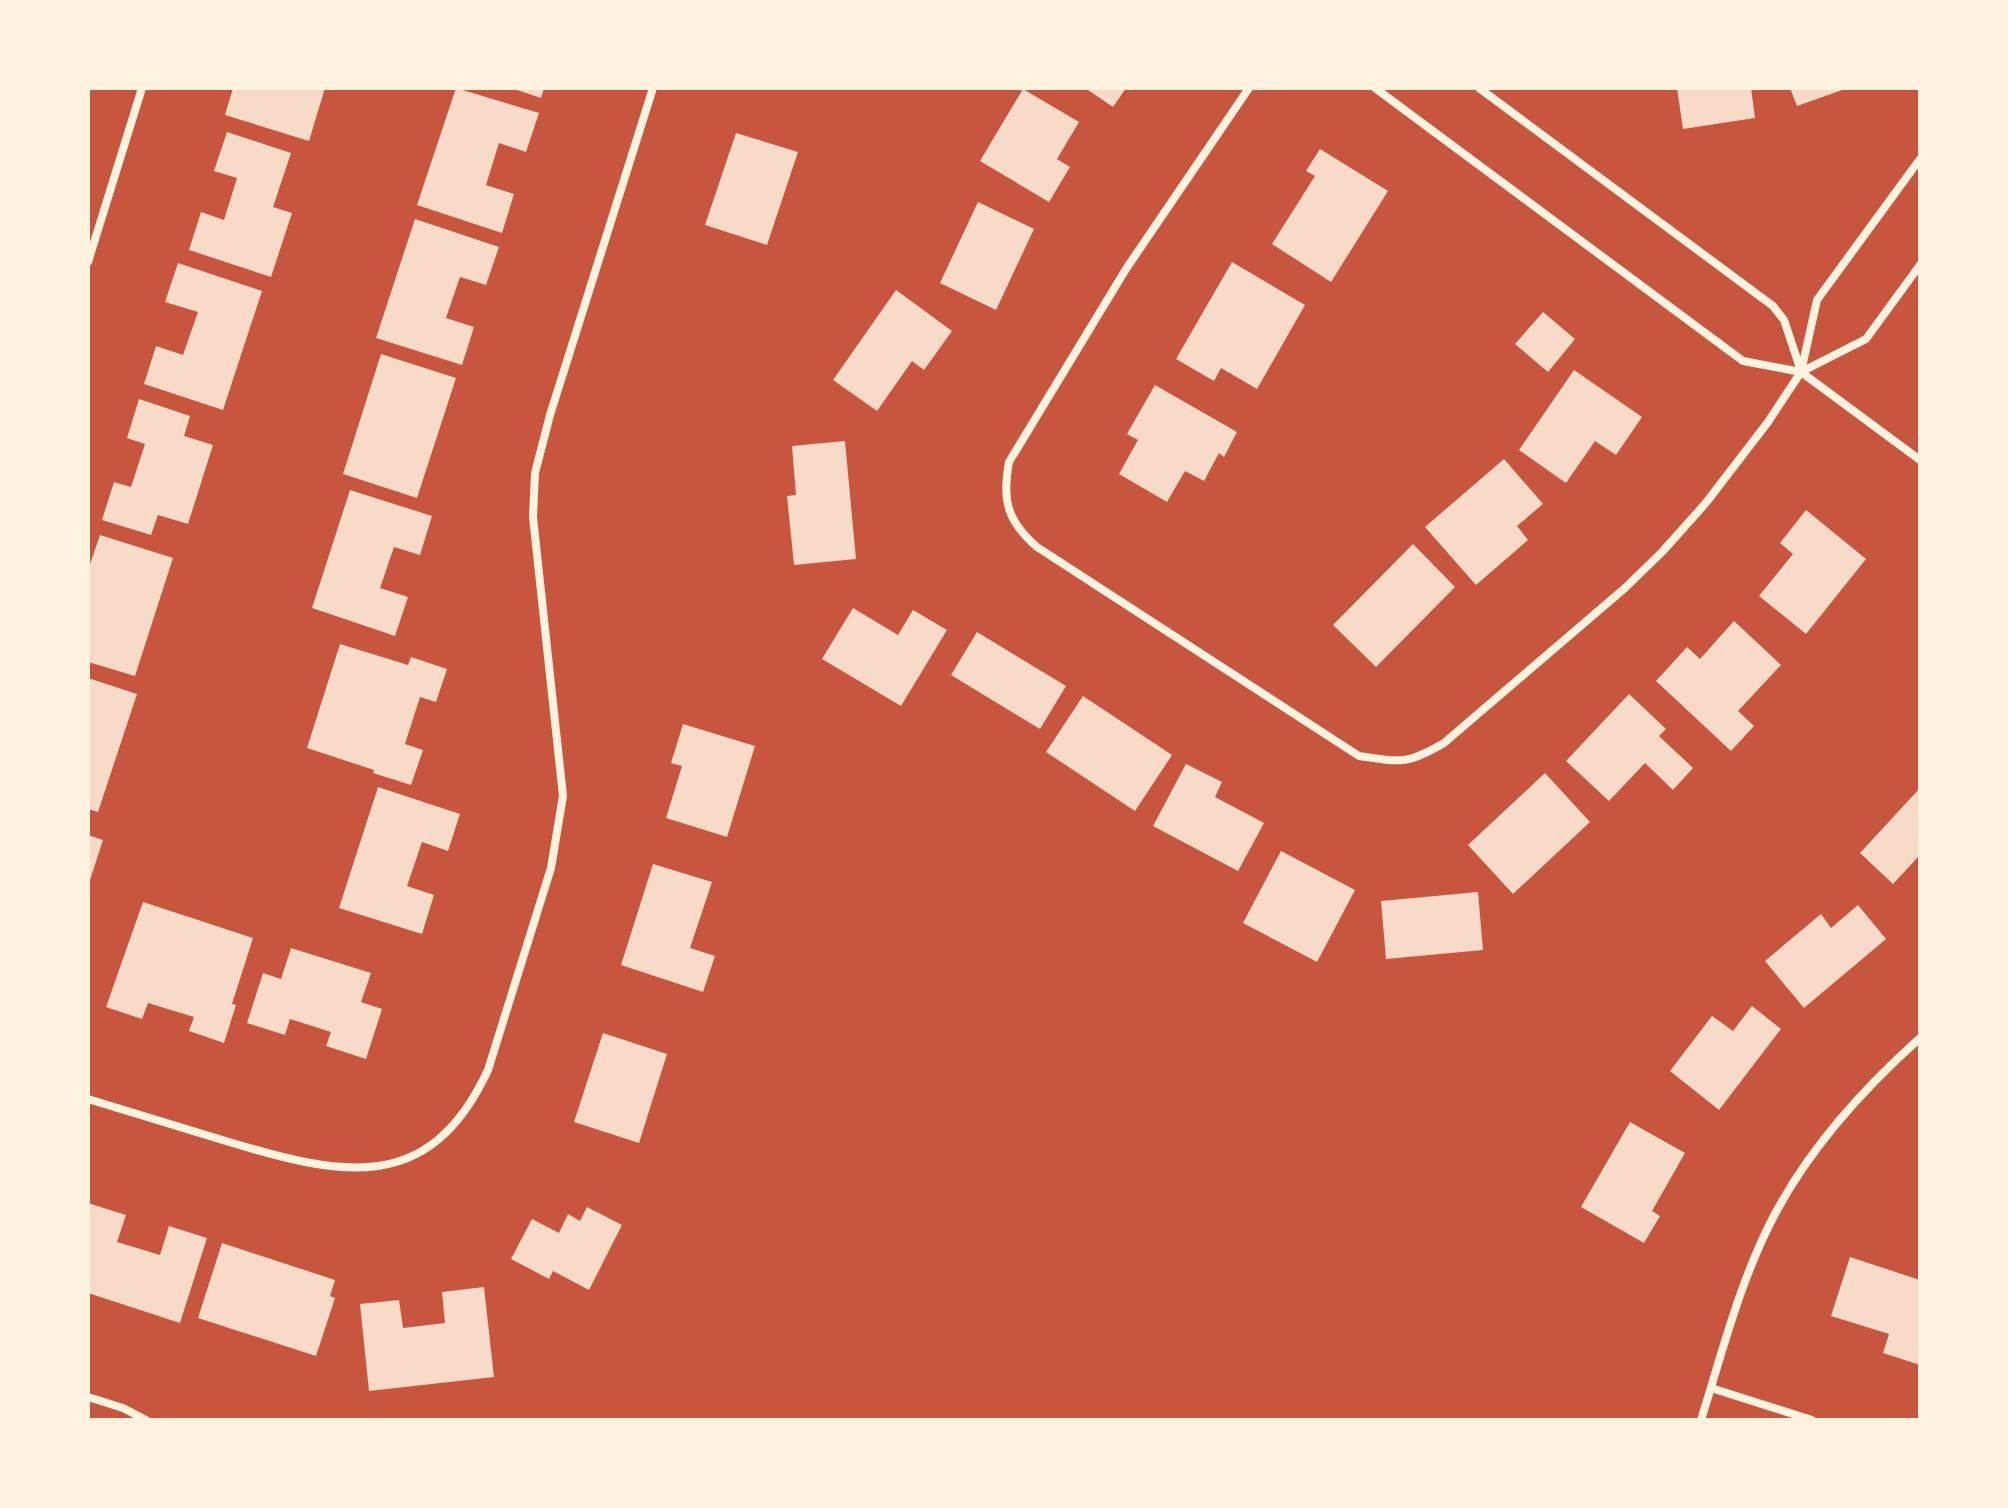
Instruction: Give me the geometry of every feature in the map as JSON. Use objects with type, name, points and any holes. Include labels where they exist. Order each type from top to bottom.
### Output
[{"type":"street","points":[[88,262],[142,88]]},
{"type":"street","points":[[88,1099],[292,1161],[369,1169],[387,1167],[420,1153],[447,1132],[477,1094],[488,1070],[551,868],[563,796],[533,517],[535,473],[550,415],[653,88]]},
{"type":"street","points":[[1249,88],[1126,269],[1009,462],[1005,487],[1007,507],[1024,536],[1037,547],[1359,756],[1398,762],[1421,757],[1444,743],[1625,588],[1705,504],[1768,422],[1801,372],[1817,300],[1920,159]]},
{"type":"street","points":[[1375,88],[1743,361],[1801,372],[1920,460]]},
{"type":"street","points":[[1479,88],[1773,306],[1784,320],[1801,372]]},
{"type":"street","points":[[1801,372],[1866,339],[1920,265]]},
{"type":"street","points":[[1701,1420],[1746,1278],[1776,1212],[1820,1142],[1874,1080],[1920,1038]]},
{"type":"street","points":[[1711,1388],[1812,1420]]},
{"type":"street","points":[[88,1397],[123,1408],[146,1420]]},
{"type":"building","points":[[233,88],[325,88],[309,141],[225,115]]},
{"type":"building","points":[[456,88],[539,113],[526,152],[499,143],[486,185],[514,194],[502,233],[417,205]]},
{"type":"building","points":[[511,88],[544,88],[541,98]]},
{"type":"building","points":[[1085,88],[1126,88],[1113,107]]},
{"type":"building","points":[[1677,88],[1751,88],[1755,118],[1683,129]]},
{"type":"building","points":[[1790,88],[1848,88],[1797,106]]},
{"type":"building","points":[[1023,89],[1079,122],[1057,159],[1070,167],[1049,202],[980,161]]},
{"type":"building","points":[[227,132],[291,153],[273,207],[292,213],[271,277],[189,250],[201,212],[224,220],[237,178],[214,171]]},
{"type":"building","points":[[736,133],[798,152],[767,245],[705,225]]},
{"type":"building","points":[[1320,149],[1388,191],[1331,282],[1272,244],[1315,176],[1306,171]]},
{"type":"building","points":[[978,202],[1034,229],[996,310],[940,283]]},
{"type":"building","points":[[415,219],[499,247],[486,285],[460,277],[446,318],[474,327],[462,365],[376,338]]},
{"type":"building","points":[[1232,262],[1305,305],[1257,389],[1221,368],[1214,381],[1176,359]]},
{"type":"building","points":[[178,263],[262,291],[223,410],[144,384],[156,346],[183,355],[198,312],[165,302]]},
{"type":"building","points":[[896,290],[952,331],[924,370],[912,361],[877,411],[833,380]]},
{"type":"building","points":[[1543,312],[1575,339],[1548,372],[1515,344]]},
{"type":"building","points":[[381,354],[456,378],[417,498],[343,474]]},
{"type":"building","points":[[1574,370],[1642,417],[1616,455],[1595,441],[1566,483],[1519,450]]},
{"type":"building","points":[[1155,385],[1237,432],[1224,457],[1219,453],[1204,481],[1185,471],[1167,502],[1119,474],[1138,440],[1127,434]]},
{"type":"building","points":[[139,399],[190,416],[184,436],[213,445],[188,524],[158,515],[151,535],[102,520],[114,482],[131,487],[145,444],[127,438]]},
{"type":"building","points":[[845,441],[856,559],[794,565],[787,496],[796,495],[792,446]]},
{"type":"building","points":[[1504,459],[1543,504],[1517,526],[1528,540],[1476,585],[1425,527]]},
{"type":"building","points":[[350,490],[432,516],[420,555],[394,547],[380,588],[408,597],[395,636],[312,608]]},
{"type":"building","points":[[1806,510],[1866,559],[1806,634],[1759,596],[1793,554],[1780,543]]},
{"type":"building","points":[[100,535],[173,558],[135,676],[88,662],[88,570]]},
{"type":"building","points":[[1413,544],[1455,587],[1376,667],[1333,625]]},
{"type":"building","points":[[853,608],[898,635],[913,610],[947,630],[901,706],[822,659]]},
{"type":"building","points":[[1734,621],[1781,665],[1738,711],[1754,726],[1731,751],[1656,681],[1687,647],[1700,659]]},
{"type":"building","points":[[977,632],[1066,686],[1040,729],[951,675]]},
{"type":"building","points":[[340,644],[408,665],[411,657],[447,669],[436,702],[420,697],[405,744],[423,750],[411,785],[307,748]]},
{"type":"building","points":[[88,678],[137,694],[98,812],[88,809]]},
{"type":"building","points":[[1629,694],[1666,729],[1659,736],[1693,768],[1673,790],[1645,763],[1609,801],[1566,761]]},
{"type":"building","points":[[1083,696],[1172,755],[1135,811],[1046,752]]},
{"type":"building","points":[[683,724],[755,746],[727,837],[666,818],[682,766],[671,763]]},
{"type":"building","points":[[1186,764],[1222,782],[1215,797],[1264,823],[1238,871],[1153,826]]},
{"type":"building","points":[[1545,773],[1590,822],[1513,894],[1468,845]]},
{"type":"building","points":[[378,787],[460,814],[448,851],[422,842],[407,886],[434,895],[422,934],[339,908]]},
{"type":"building","points":[[1920,788],[1920,855],[1893,884],[1860,853]]},
{"type":"building","points":[[88,835],[103,840],[89,883],[88,883]]},
{"type":"building","points":[[1281,851],[1355,890],[1317,962],[1243,923]]},
{"type":"building","points":[[653,864],[712,882],[690,948],[715,956],[703,992],[621,965]]},
{"type":"building","points":[[1478,892],[1483,950],[1386,959],[1381,901]]},
{"type":"building","points":[[143,902],[253,938],[232,1004],[236,1005],[224,1043],[189,1031],[194,1017],[148,1003],[142,1019],[106,1007]]},
{"type":"building","points":[[1858,905],[1886,939],[1804,1008],[1765,961],[1821,914],[1831,928]]},
{"type":"building","points":[[291,948],[371,973],[361,1002],[382,1009],[366,1059],[326,1046],[331,1032],[290,1019],[285,1035],[247,1023],[263,973],[281,979]]},
{"type":"building","points":[[1752,1006],[1781,1029],[1719,1110],[1670,1071],[1712,1016],[1733,1031]]},
{"type":"building","points":[[603,1033],[667,1054],[639,1143],[574,1122]]},
{"type":"building","points":[[1630,1122],[1685,1153],[1652,1211],[1660,1216],[1644,1243],[1581,1207]]},
{"type":"building","points":[[88,1203],[126,1215],[117,1242],[160,1255],[169,1226],[207,1238],[180,1323],[88,1293]]},
{"type":"building","points":[[587,1207],[622,1225],[589,1290],[553,1271],[549,1279],[511,1259],[532,1219],[559,1233],[568,1214],[580,1221]]},
{"type":"building","points":[[222,1243],[335,1280],[330,1296],[335,1298],[316,1356],[198,1318]]},
{"type":"building","points":[[1850,1257],[1920,1280],[1920,1365],[1883,1353],[1889,1334],[1831,1316]]},
{"type":"building","points":[[484,1287],[494,1377],[369,1391],[360,1304],[399,1300],[403,1328],[445,1323],[442,1292]]}]
